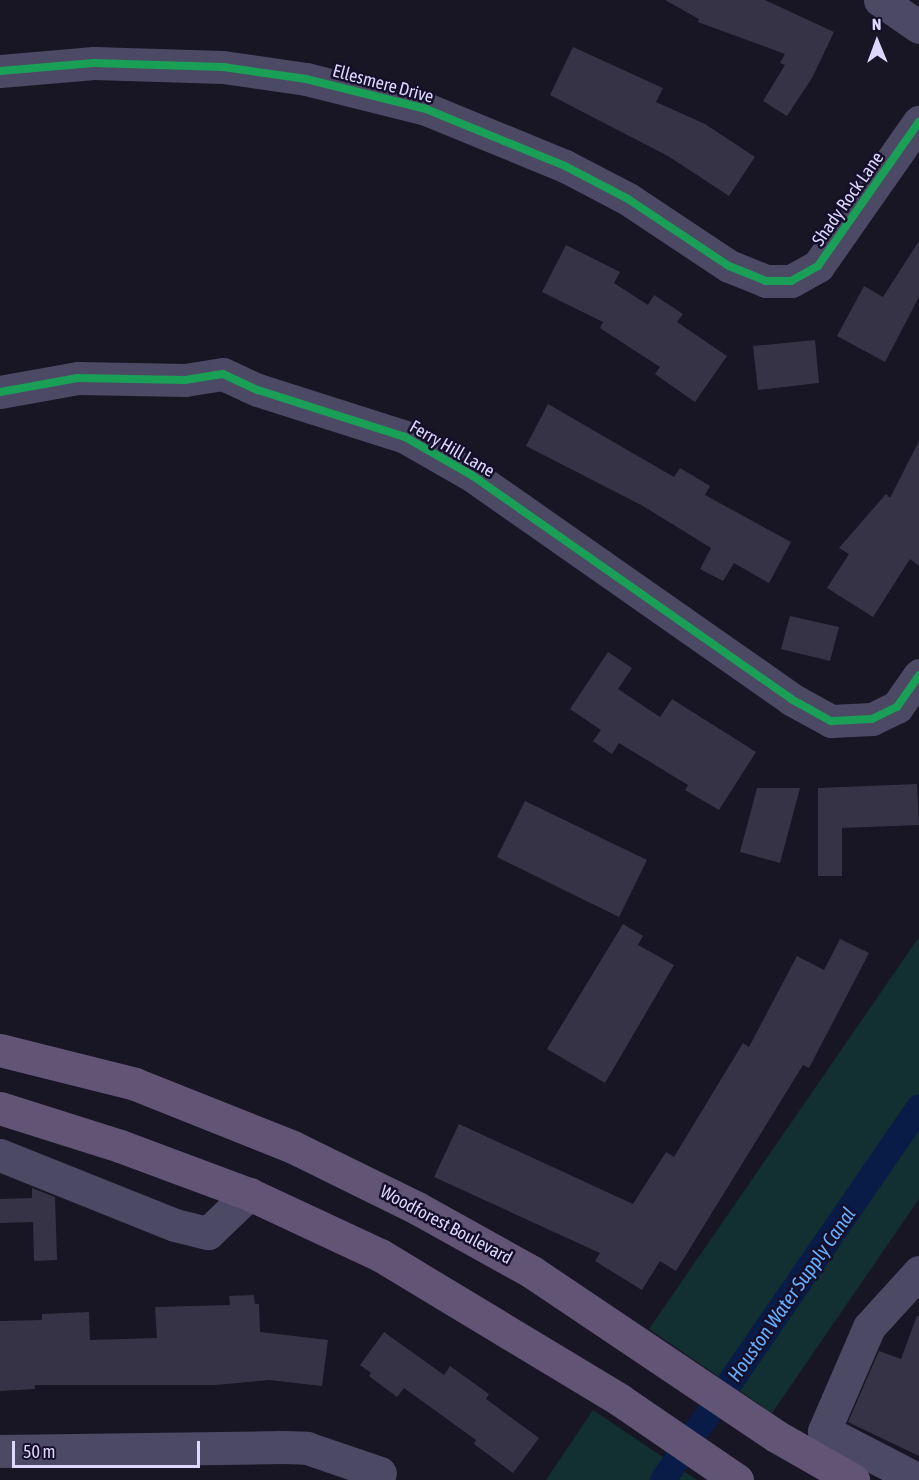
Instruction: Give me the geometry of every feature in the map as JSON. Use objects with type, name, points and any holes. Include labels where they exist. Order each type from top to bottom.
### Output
[{"type":"main road","name":"Woodforest Boulevard","points":[[0,1050],[135,1084],[294,1147],[467,1235],[532,1272],[776,1436],[853,1480]]},
{"type":"main road","points":[[1,1118],[120,1146],[249,1194],[380,1255],[568,1369],[737,1480]]},
{"type":"street","points":[[880,0],[919,27]]},
{"type":"street","name":"Ellesmere Drive","points":[[0,71],[94,63],[223,67],[306,79],[426,109],[565,166],[628,199],[729,266],[766,282],[790,281]]},
{"type":"street","name":"Shady Rock Lane","points":[[790,281],[818,266],[919,122]]},
{"type":"street","name":"Ferry Hill Lane","points":[[0,392],[78,378],[184,380],[223,374],[258,390],[405,437],[473,476],[791,699],[831,721],[866,719],[897,707],[919,675]]},
{"type":"street","points":[[0,1146],[1,1118]]},
{"type":"street","points":[[0,1155],[175,1225],[208,1233],[249,1194]]},
{"type":"street","points":[[919,1272],[869,1327],[824,1431],[919,1480]]},
{"type":"street","points":[[0,1451],[291,1447],[331,1455],[380,1473]]},
{"type":"green space","points":[[919,937],[919,1199],[772,1413],[649,1329]]},
{"type":"green space","points":[[593,1410],[697,1480],[546,1480]]},
{"type":"building","points":[[665,0],[765,0],[834,32],[812,78],[787,116],[763,101],[785,65],[780,63],[785,54],[698,22],[699,19]]},
{"type":"building","points":[[573,47],[663,88],[656,102],[705,124],[755,157],[729,196],[668,156],[550,95]]},
{"type":"building","points":[[919,241],[919,297],[885,362],[837,336],[864,286],[883,297]]},
{"type":"building","points":[[566,245],[620,272],[614,283],[648,305],[654,295],[683,314],[677,322],[727,356],[695,402],[655,374],[660,367],[600,328],[603,322],[542,292]]},
{"type":"building","points":[[815,340],[819,383],[758,390],[753,346]]},
{"type":"building","points":[[548,404],[674,477],[680,468],[710,486],[705,495],[791,542],[769,583],[734,563],[723,581],[700,569],[711,548],[643,506],[526,446]]},
{"type":"building","points":[[919,441],[919,566],[910,559],[873,617],[827,588],[849,554],[839,548],[886,494],[890,498]]},
{"type":"building","points":[[790,616],[839,627],[830,661],[781,649]]},
{"type":"building","points":[[608,652],[632,668],[618,689],[660,717],[672,699],[756,752],[719,810],[685,790],[688,785],[619,743],[612,754],[593,741],[601,730],[570,709]]},
{"type":"building","points":[[917,784],[919,825],[842,828],[842,876],[818,876],[818,788]]},
{"type":"building","points":[[757,788],[800,788],[780,863],[740,852]]},
{"type":"building","points":[[525,801],[647,860],[619,917],[497,857]]},
{"type":"building","points":[[623,924],[643,936],[638,945],[674,965],[605,1083],[547,1049]]},
{"type":"building","points":[[840,939],[869,953],[809,1068],[803,1065],[676,1271],[660,1261],[642,1290],[595,1261],[600,1253],[434,1177],[459,1124],[633,1204],[666,1152],[674,1157],[743,1043],[749,1047],[797,956],[824,970]]},
{"type":"building","points":[[32,1188],[55,1197],[57,1260],[34,1261],[33,1222],[0,1223],[0,1199],[32,1198]]},
{"type":"building","points":[[254,1295],[255,1304],[259,1304],[260,1332],[328,1340],[322,1386],[269,1380],[216,1385],[35,1385],[35,1389],[0,1391],[0,1321],[42,1320],[42,1314],[89,1312],[90,1340],[157,1338],[155,1307],[230,1305],[229,1296]]},
{"type":"building","points":[[917,1316],[919,1316],[919,1456],[848,1422],[879,1351],[901,1359]]},
{"type":"building","points":[[384,1332],[444,1375],[450,1366],[489,1394],[486,1399],[539,1438],[513,1473],[474,1444],[476,1440],[404,1388],[397,1397],[369,1376],[371,1373],[360,1365]]},
{"type":"waterway","name":"Houston Water Supply Canal","points":[[663,1480],[919,1108]]},
{"type":"cycle path","points":[[0,71],[94,63],[223,67],[306,79],[426,109],[565,166],[628,199],[729,266],[766,281],[791,281],[818,266],[919,122]]},
{"type":"cycle path","points":[[0,392],[78,378],[185,380],[223,374],[258,390],[405,437],[473,476],[791,699],[831,721],[872,719],[897,707],[919,675]]}]
